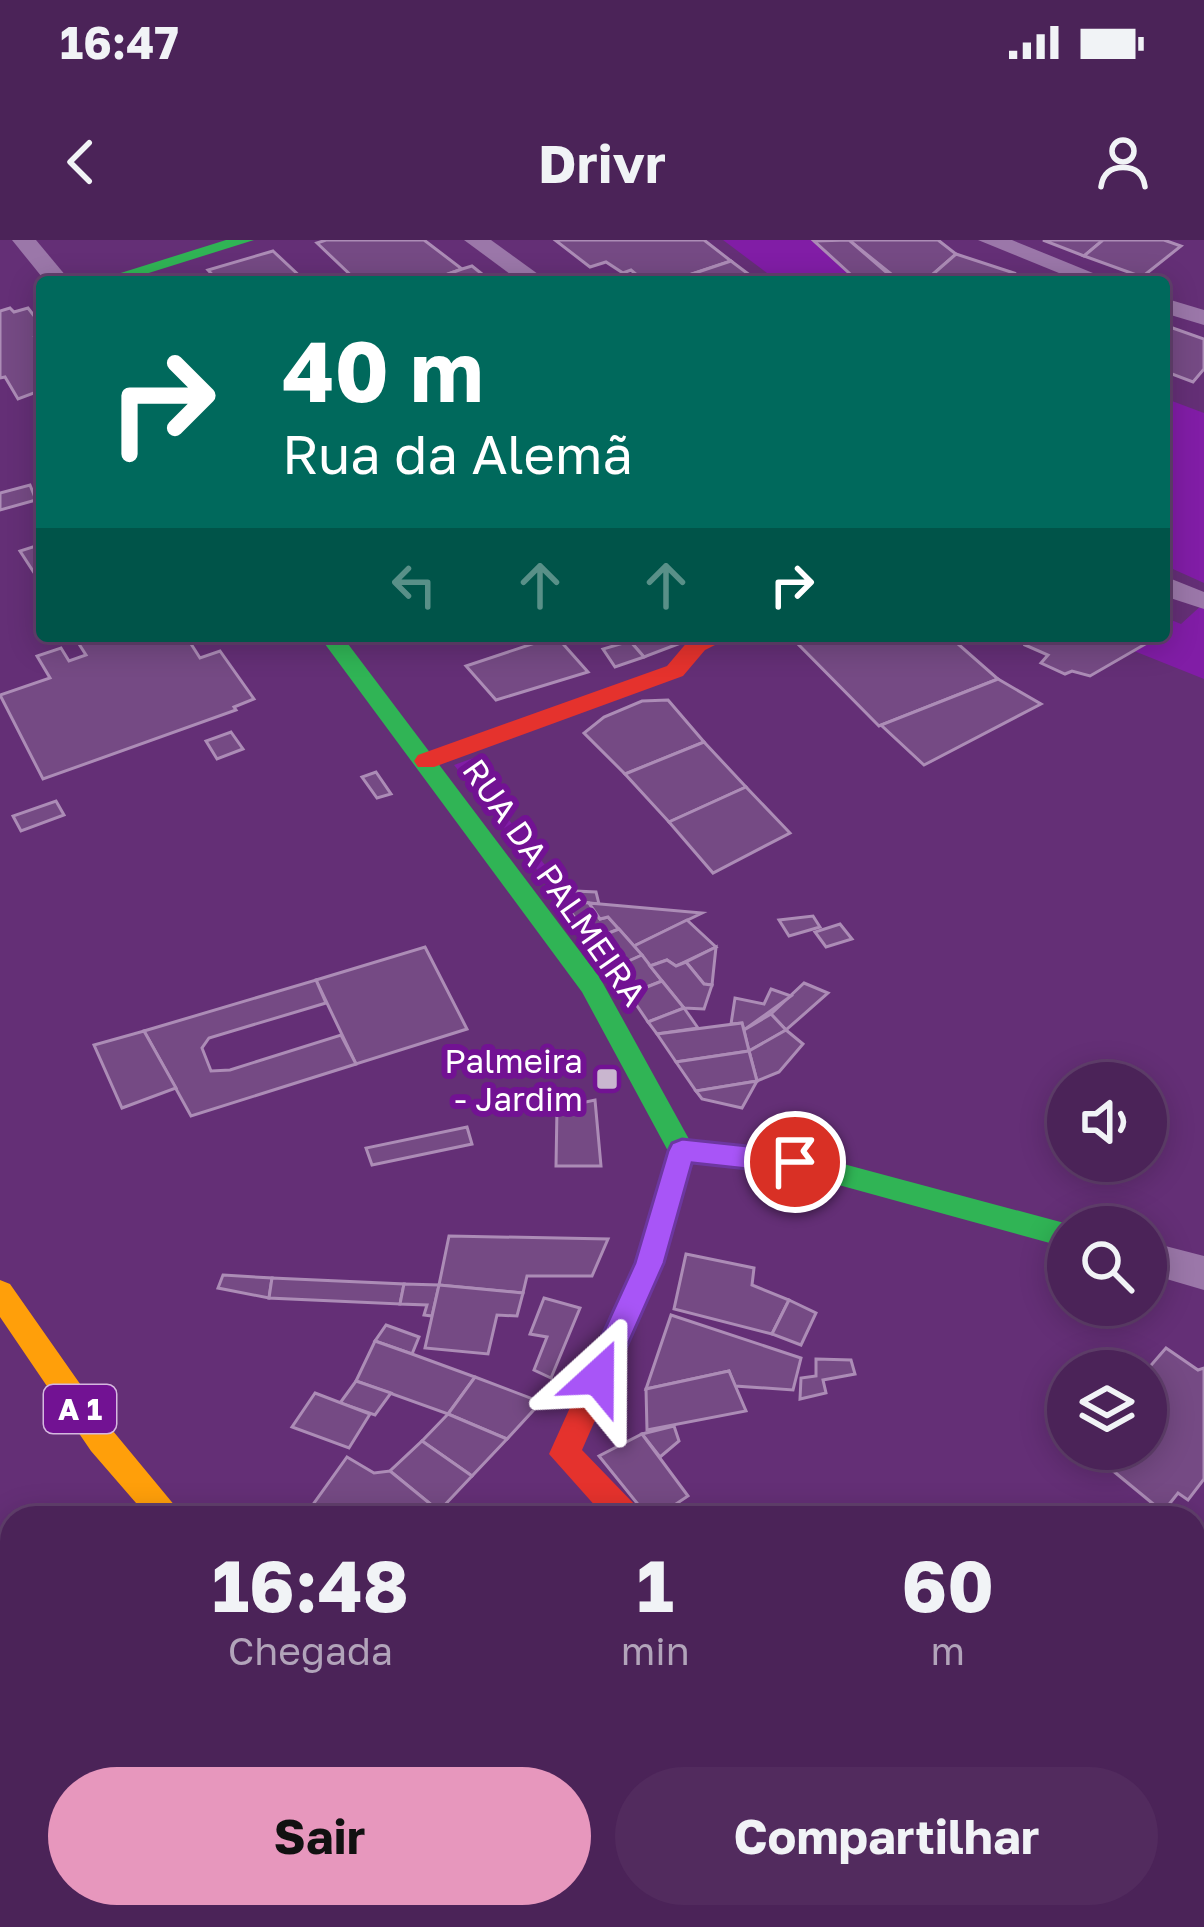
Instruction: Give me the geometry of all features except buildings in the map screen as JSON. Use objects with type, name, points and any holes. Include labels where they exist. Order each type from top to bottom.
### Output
[{"type":"main road","points":[[122,276],[245,240]]},
{"type":"main road","name":"RUA DA PALMEIRA","points":[[335,642],[591,985],[682,1151]]},
{"type":"main road","points":[[426,761],[675,671],[705,642]]},
{"type":"main road","points":[[615,1506],[565,1454],[650,1263],[682,1151],[795,1162],[1047,1230]]},
{"type":"main road","name":"A 1","points":[[0,1293],[102,1441],[159,1506]]},
{"type":"street","points":[[24,240],[54,276]]},
{"type":"street","points":[[476,240],[528,276]]},
{"type":"street","points":[[991,240],[1087,276]]},
{"type":"street","points":[[1170,307],[1204,295]]},
{"type":"street","points":[[1170,307],[1204,318]]},
{"type":"street","points":[[1170,588],[1200,601]]},
{"type":"street","points":[[1167,1263],[1204,1273]]},
{"type":"shaded area","points":[[723,240],[816,240],[853,276],[771,276]]},
{"type":"shaded area","points":[[1170,400],[1204,413],[1204,583],[1170,568]]},
{"type":"shaded area","points":[[1204,603],[1204,679],[1134,651],[1152,642],[1170,642],[1170,619],[1181,624]]},
{"type":"shaded area","points":[[476,757],[484,768],[477,780],[565,890],[553,890],[454,765]]},
{"type":"traffic: fast","points":[[122,276],[245,240]]},
{"type":"traffic: fast","points":[[334,642],[591,985],[682,1151],[649,1263],[630,1306]]},
{"type":"traffic: fast","points":[[682,1151],[795,1162],[1047,1230]]},
{"type":"traffic: slow","points":[[0,1293],[102,1441],[159,1506]]},
{"type":"traffic: jam","points":[[426,761],[675,671],[705,642]]},
{"type":"traffic: jam","points":[[615,1506],[565,1454],[630,1306]]},
{"type":"place","name":"Palmeira - Jardim","points":[[607,1079]]},
{"type":"route","points":[[598,1377],[650,1263],[682,1151],[795,1162]]}]
